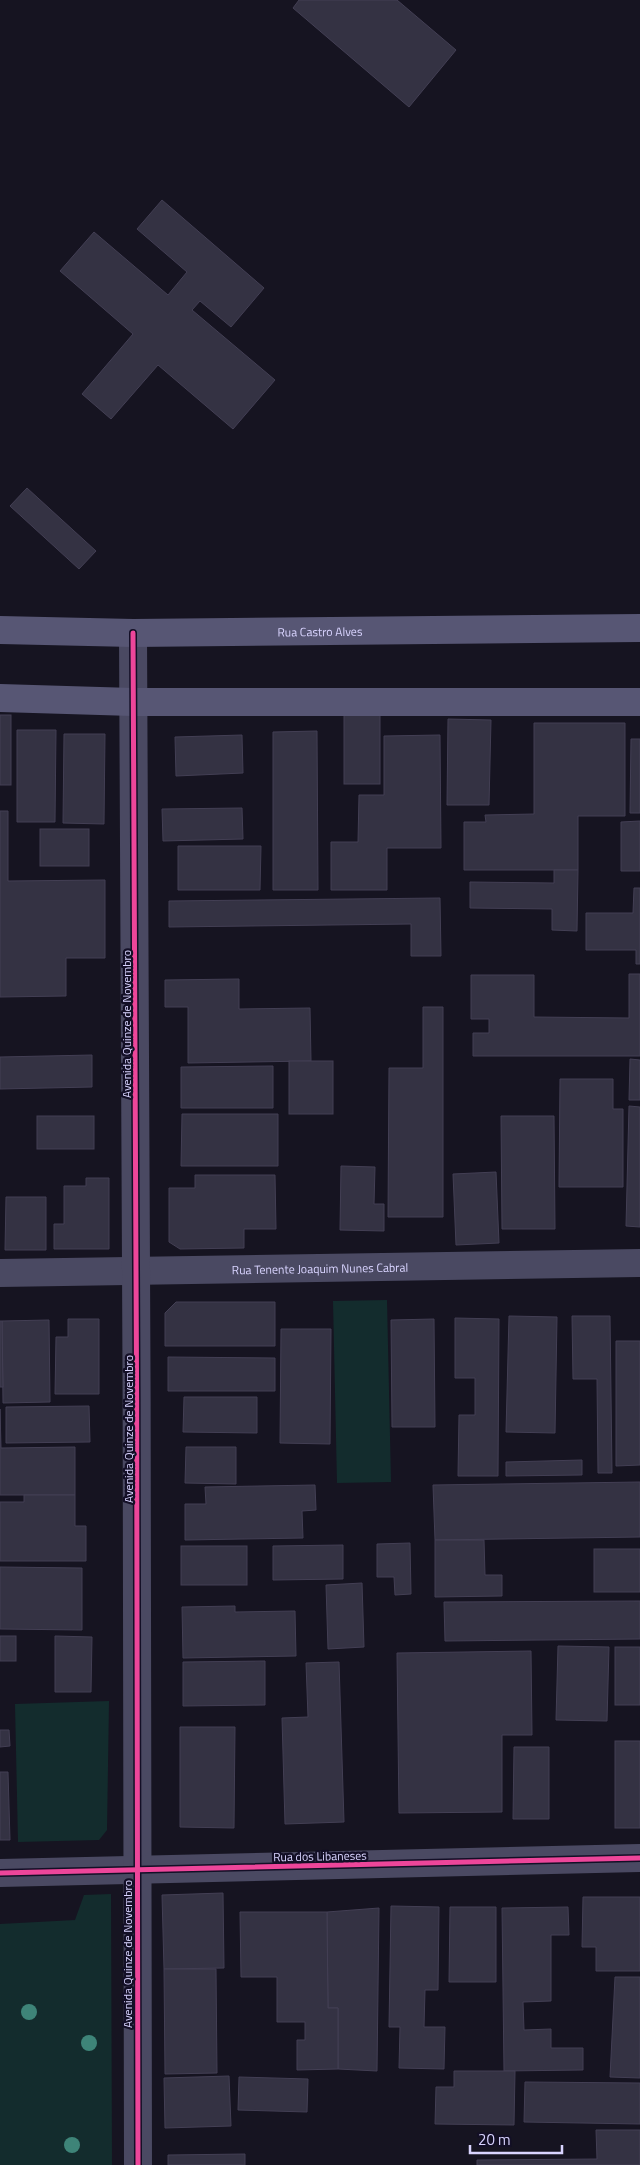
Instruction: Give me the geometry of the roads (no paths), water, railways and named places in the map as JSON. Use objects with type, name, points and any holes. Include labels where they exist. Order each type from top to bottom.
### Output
[{"type":"main road","name":"Rua Castro Alves","points":[[0,630],[133,633],[640,628]]},
{"type":"main road","points":[[0,698],[133,702],[640,702]]},
{"type":"street","name":"Avenida Quinze de Novembro","points":[[133,633],[138,1270],[136,1870],[138,2165]]},
{"type":"street","name":"Rua Tenente Joaquim Nunes Cabral","points":[[0,1273],[640,1263]]},
{"type":"street","name":"Rua dos Libaneses","points":[[0,1873],[640,1858]]}]
